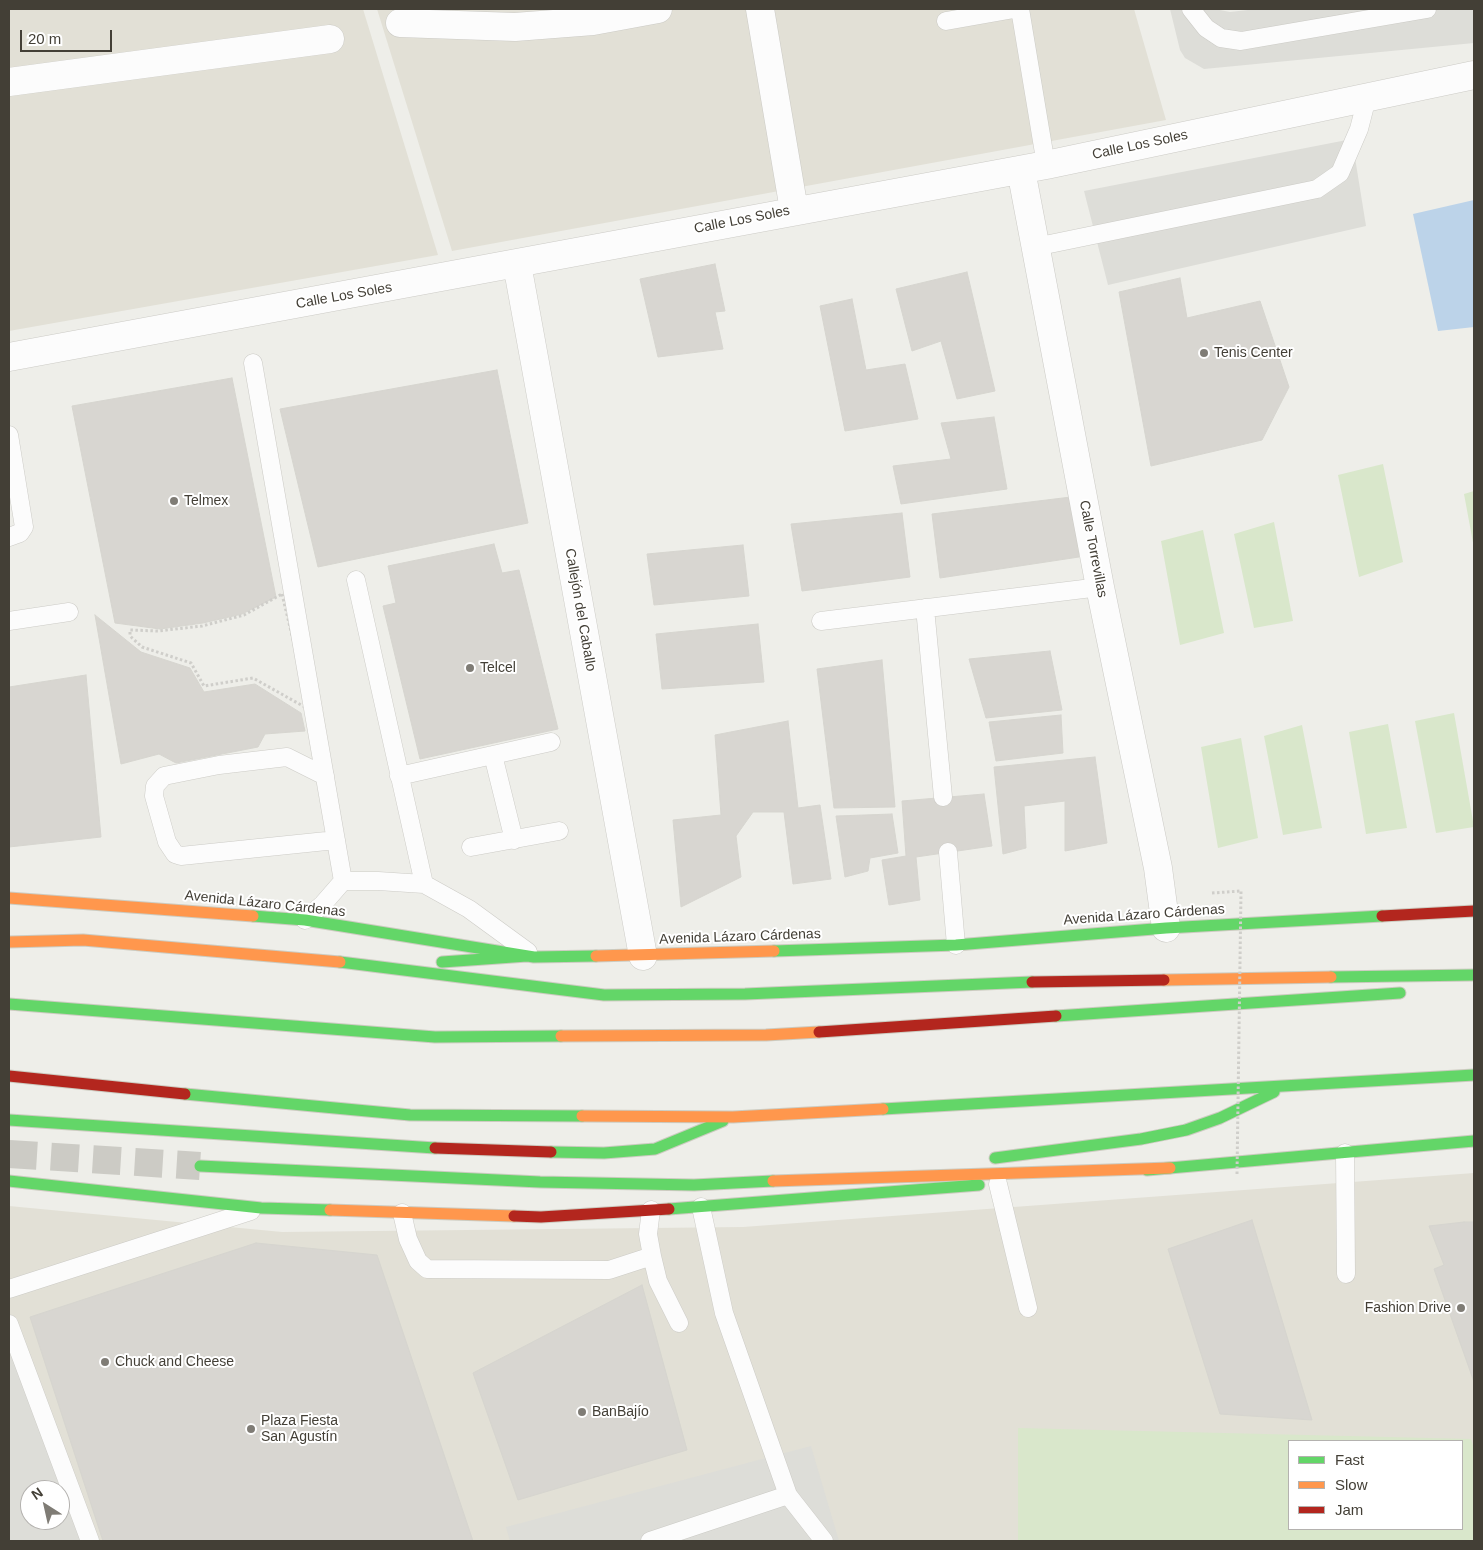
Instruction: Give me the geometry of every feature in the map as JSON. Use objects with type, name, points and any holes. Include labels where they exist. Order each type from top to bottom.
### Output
[{"type":"main road","name":"Avenida Lázaro Cárdenas","points":[[9,898],[305,920],[530,956],[643,956],[956,945],[1166,928],[1474,911]]},
{"type":"main road","points":[[9,942],[83,940],[381,966],[604,994],[746,994],[1015,982],[1474,975]]},
{"type":"main road","points":[[381,966],[530,956]]},
{"type":"main road","points":[[9,1004],[435,1037],[757,1036],[1416,992]]},
{"type":"main road","points":[[9,1076],[269,1103],[410,1115],[733,1117],[1474,1075]]},
{"type":"main road","points":[[979,1160],[1141,1139],[1186,1130],[1220,1118],[1286,1086]]},
{"type":"main road","points":[[9,1120],[416,1148],[604,1153],[655,1149],[733,1117]]},
{"type":"main road","points":[[9,1181],[261,1208],[541,1217],[701,1207],[998,1184],[1474,1141]]},
{"type":"main road","points":[[852,1177],[960,1162]]},
{"type":"main road","points":[[200,1166],[540,1182],[694,1185],[852,1177],[1170,1168]]},
{"type":"street","points":[[400,23],[515,27],[593,21],[658,9]]},
{"type":"street","points":[[760,9],[794,210]]},
{"type":"street","points":[[9,82],[330,39]]},
{"type":"street","name":"Calle Los Soles","points":[[9,357],[518,264],[794,210],[1033,168],[1474,75]]},
{"type":"street","name":"Calle Torrevillas","points":[[1033,168],[1035,248],[1100,587],[1158,868],[1166,928]]},
{"type":"street","name":"Callejón del Caballo","points":[[518,264],[643,956]]},
{"type":"lane","points":[[946,21],[1014,9]]},
{"type":"lane","points":[[1020,9],[1033,168]]},
{"type":"lane","points":[[1191,9],[1206,28],[1221,38],[1241,41],[1427,9]]},
{"type":"lane","points":[[1035,248],[1317,189],[1340,173],[1359,129],[1367,98]]},
{"type":"lane","points":[[253,363],[343,881]]},
{"type":"lane","points":[[9,435],[24,527],[20,533],[9,537]]},
{"type":"lane","points":[[356,580],[424,884]]},
{"type":"lane","points":[[821,621],[1100,587]]},
{"type":"lane","points":[[925,608],[943,797]]},
{"type":"lane","points":[[9,621],[69,612]]},
{"type":"lane","points":[[400,776],[551,742]]},
{"type":"lane","points":[[493,755],[514,840]]},
{"type":"lane","points":[[325,776],[287,756],[219,765],[164,776],[156,786],[154,796],[167,842],[175,854],[181,856],[336,840]]},
{"type":"lane","points":[[471,847],[559,831]]},
{"type":"lane","points":[[948,852],[956,945]]},
{"type":"lane","points":[[305,920],[323,904],[343,881],[378,880],[424,884],[469,909],[530,956]]},
{"type":"lane","points":[[1344,1154],[1346,1274]]},
{"type":"lane","points":[[998,1184],[1028,1308]]},
{"type":"lane","points":[[701,1207],[724,1313],[788,1495],[824,1541]]},
{"type":"lane","points":[[9,1289],[261,1208]]},
{"type":"lane","points":[[650,1210],[648,1234],[658,1281],[679,1323]]},
{"type":"lane","points":[[402,1213],[408,1239],[418,1261],[427,1269],[609,1270],[652,1256]]},
{"type":"lane","points":[[9,1324],[90,1541]]},
{"type":"lane","points":[[650,1541],[788,1495]]},
{"type":"path","points":[[282,594],[310,710],[253,678],[204,686],[191,662],[142,647],[130,636],[130,630],[158,631],[202,626],[244,615],[282,594]]},
{"type":"path","points":[[1204,894],[1242,891],[1237,1174]]},
{"type":"shaded area","points":[[9,9],[363,9],[438,255],[9,331]]},
{"type":"shaded area","points":[[377,9],[1134,9],[1166,120],[452,251]]},
{"type":"shaded area","points":[[1170,9],[1215,9],[1230,12],[1257,9],[1474,9],[1474,43],[1204,69],[1185,58],[1180,50]]},
{"type":"shaded area","points":[[1352,139],[1366,226],[1108,285],[1084,191]]},
{"type":"shaded area","points":[[1474,1173],[1474,1541],[9,1541],[9,1206],[282,1232],[743,1227]]},
{"type":"shaded area","points":[[9,1316],[68,1480],[20,1480],[20,1530],[70,1530],[70,1485],[90,1541],[9,1541]]},
{"type":"shaded area","points":[[811,1446],[839,1541],[510,1541],[506,1527]]},
{"type":"green space","points":[[1383,464],[1403,562],[1359,577],[1338,475]]},
{"type":"green space","points":[[1474,491],[1474,548],[1464,494]]},
{"type":"green space","points":[[1274,522],[1293,621],[1254,628],[1234,534]]},
{"type":"green space","points":[[1203,530],[1224,633],[1180,645],[1161,541]]},
{"type":"green space","points":[[1454,713],[1474,827],[1436,833],[1415,721]]},
{"type":"green space","points":[[1388,724],[1407,828],[1366,834],[1349,732]]},
{"type":"green space","points":[[1302,725],[1322,828],[1283,835],[1264,736]]},
{"type":"green space","points":[[1241,738],[1258,838],[1218,848],[1201,747]]},
{"type":"green space","points":[[1018,1428],[1471,1439],[1474,1449],[1474,1541],[1018,1541]]},
{"type":"water","points":[[1474,200],[1474,327],[1438,331],[1413,214]]},
{"type":"building","points":[[715,264],[725,311],[715,312],[723,349],[658,357],[640,279]]},
{"type":"building","points":[[967,272],[995,391],[957,399],[941,341],[912,351],[896,289]]},
{"type":"building","name":"Tenis Center","points":[[1180,278],[1187,318],[1260,301],[1289,387],[1262,440],[1151,466],[1119,292]]},
{"type":"building","points":[[852,299],[866,370],[905,364],[918,419],[845,431],[820,306]]},
{"type":"building","points":[[497,370],[528,523],[318,567],[280,409]]},
{"type":"building","name":"Telmex","points":[[232,378],[276,597],[242,614],[203,623],[160,629],[115,623],[72,406]]},
{"type":"building","points":[[994,417],[1007,489],[901,504],[893,466],[951,459],[941,423]]},
{"type":"building","points":[[1071,497],[1079,557],[940,578],[932,514]]},
{"type":"building","points":[[902,513],[910,577],[802,591],[791,524]]},
{"type":"building","name":"Telcel","points":[[494,544],[502,573],[519,570],[558,729],[420,759],[383,606],[396,603],[388,566]]},
{"type":"building","points":[[743,545],[749,596],[654,605],[647,554]]},
{"type":"building","points":[[95,615],[141,652],[190,668],[204,692],[255,684],[301,713],[305,731],[265,734],[258,747],[176,763],[159,754],[121,764]]},
{"type":"building","points":[[758,624],[764,682],[662,689],[656,634]]},
{"type":"building","points":[[1050,651],[1062,710],[986,718],[969,659]]},
{"type":"building","points":[[882,660],[895,807],[834,808],[817,669]]},
{"type":"building","points":[[86,675],[101,837],[9,847],[9,687]]},
{"type":"building","points":[[1061,715],[1063,753],[996,761],[989,722]]},
{"type":"building","points":[[788,721],[798,808],[820,805],[831,879],[793,884],[784,812],[753,812],[736,836],[741,877],[681,907],[673,820],[721,815],[715,735]]},
{"type":"building","points":[[1095,757],[1107,843],[1065,851],[1065,801],[1024,806],[1026,848],[1003,854],[994,767]]},
{"type":"building","points":[[984,794],[992,846],[916,857],[920,900],[889,905],[882,860],[906,856],[902,801]]},
{"type":"building","points":[[892,814],[898,853],[870,858],[868,871],[845,877],[836,816]]},
{"type":"building","points":[[1252,1220],[1312,1420],[1220,1414],[1168,1249]]},
{"type":"building","name":"Fashion Drive","points":[[1474,1222],[1474,1382],[1434,1269],[1444,1265],[1429,1226]]},
{"type":"building","name":"Plaza Fiesta San Agustín","points":[[256,1243],[377,1255],[473,1541],[103,1541],[30,1317]]},
{"type":"building","name":"BanBajío","points":[[642,1285],[687,1450],[518,1500],[473,1373]]},
{"type":"tunnel","points":[[9,1154],[200,1166]]},
{"type":"traffic: fast","points":[[253,916],[305,920],[534,957],[596,956]]},
{"type":"traffic: fast","points":[[774,951],[956,945],[1166,928],[1382,916]]},
{"type":"traffic: fast","points":[[442,962],[527,956]]},
{"type":"traffic: fast","points":[[340,962],[604,995],[745,994],[1032,982]]},
{"type":"traffic: fast","points":[[1331,977],[1474,975]]},
{"type":"traffic: fast","points":[[1056,1016],[1400,993]]},
{"type":"traffic: fast","points":[[9,1004],[435,1037],[561,1036]]},
{"type":"traffic: fast","points":[[883,1109],[1474,1075]]},
{"type":"traffic: fast","points":[[995,1158],[1141,1139],[1186,1130],[1220,1118],[1274,1092]]},
{"type":"traffic: fast","points":[[185,1094],[410,1115],[582,1116]]},
{"type":"traffic: fast","points":[[9,1120],[435,1148]]},
{"type":"traffic: fast","points":[[551,1152],[604,1153],[655,1149],[723,1121]]},
{"type":"traffic: fast","points":[[1147,1170],[1474,1141]]},
{"type":"traffic: fast","points":[[200,1166],[540,1182],[694,1185],[773,1181]]},
{"type":"traffic: fast","points":[[9,1181],[261,1208],[330,1210]]},
{"type":"traffic: fast","points":[[669,1209],[979,1185]]},
{"type":"traffic: slow","points":[[9,898],[253,916]]},
{"type":"traffic: slow","points":[[9,942],[83,940],[340,962]]},
{"type":"traffic: slow","points":[[596,956],[774,951]]},
{"type":"traffic: slow","points":[[1164,980],[1331,977]]},
{"type":"traffic: slow","points":[[561,1036],[766,1035],[819,1032]]},
{"type":"traffic: slow","points":[[582,1116],[733,1117],[883,1109]]},
{"type":"traffic: slow","points":[[773,1181],[1170,1168]]},
{"type":"traffic: slow","points":[[330,1210],[514,1216]]},
{"type":"traffic: jam","points":[[1382,916],[1474,911]]},
{"type":"traffic: jam","points":[[1032,982],[1164,980]]},
{"type":"traffic: jam","points":[[819,1032],[1056,1016]]},
{"type":"traffic: jam","points":[[9,1076],[185,1094]]},
{"type":"traffic: jam","points":[[435,1148],[551,1152]]},
{"type":"traffic: jam","points":[[514,1216],[541,1217],[669,1209]]},
{"type":"place","name":"Tenis Center","points":[[1204,353]]},
{"type":"place","name":"Telmex","points":[[174,501]]},
{"type":"place","name":"Telcel","points":[[470,668]]},
{"type":"place","name":"Fashion Drive","points":[[1461,1308]]},
{"type":"place","name":"Chuck and Cheese","points":[[105,1362]]},
{"type":"place","name":"BanBajío","points":[[582,1412]]},
{"type":"place","name":"Plaza Fiesta San Agustín","points":[[251,1429]]}]
